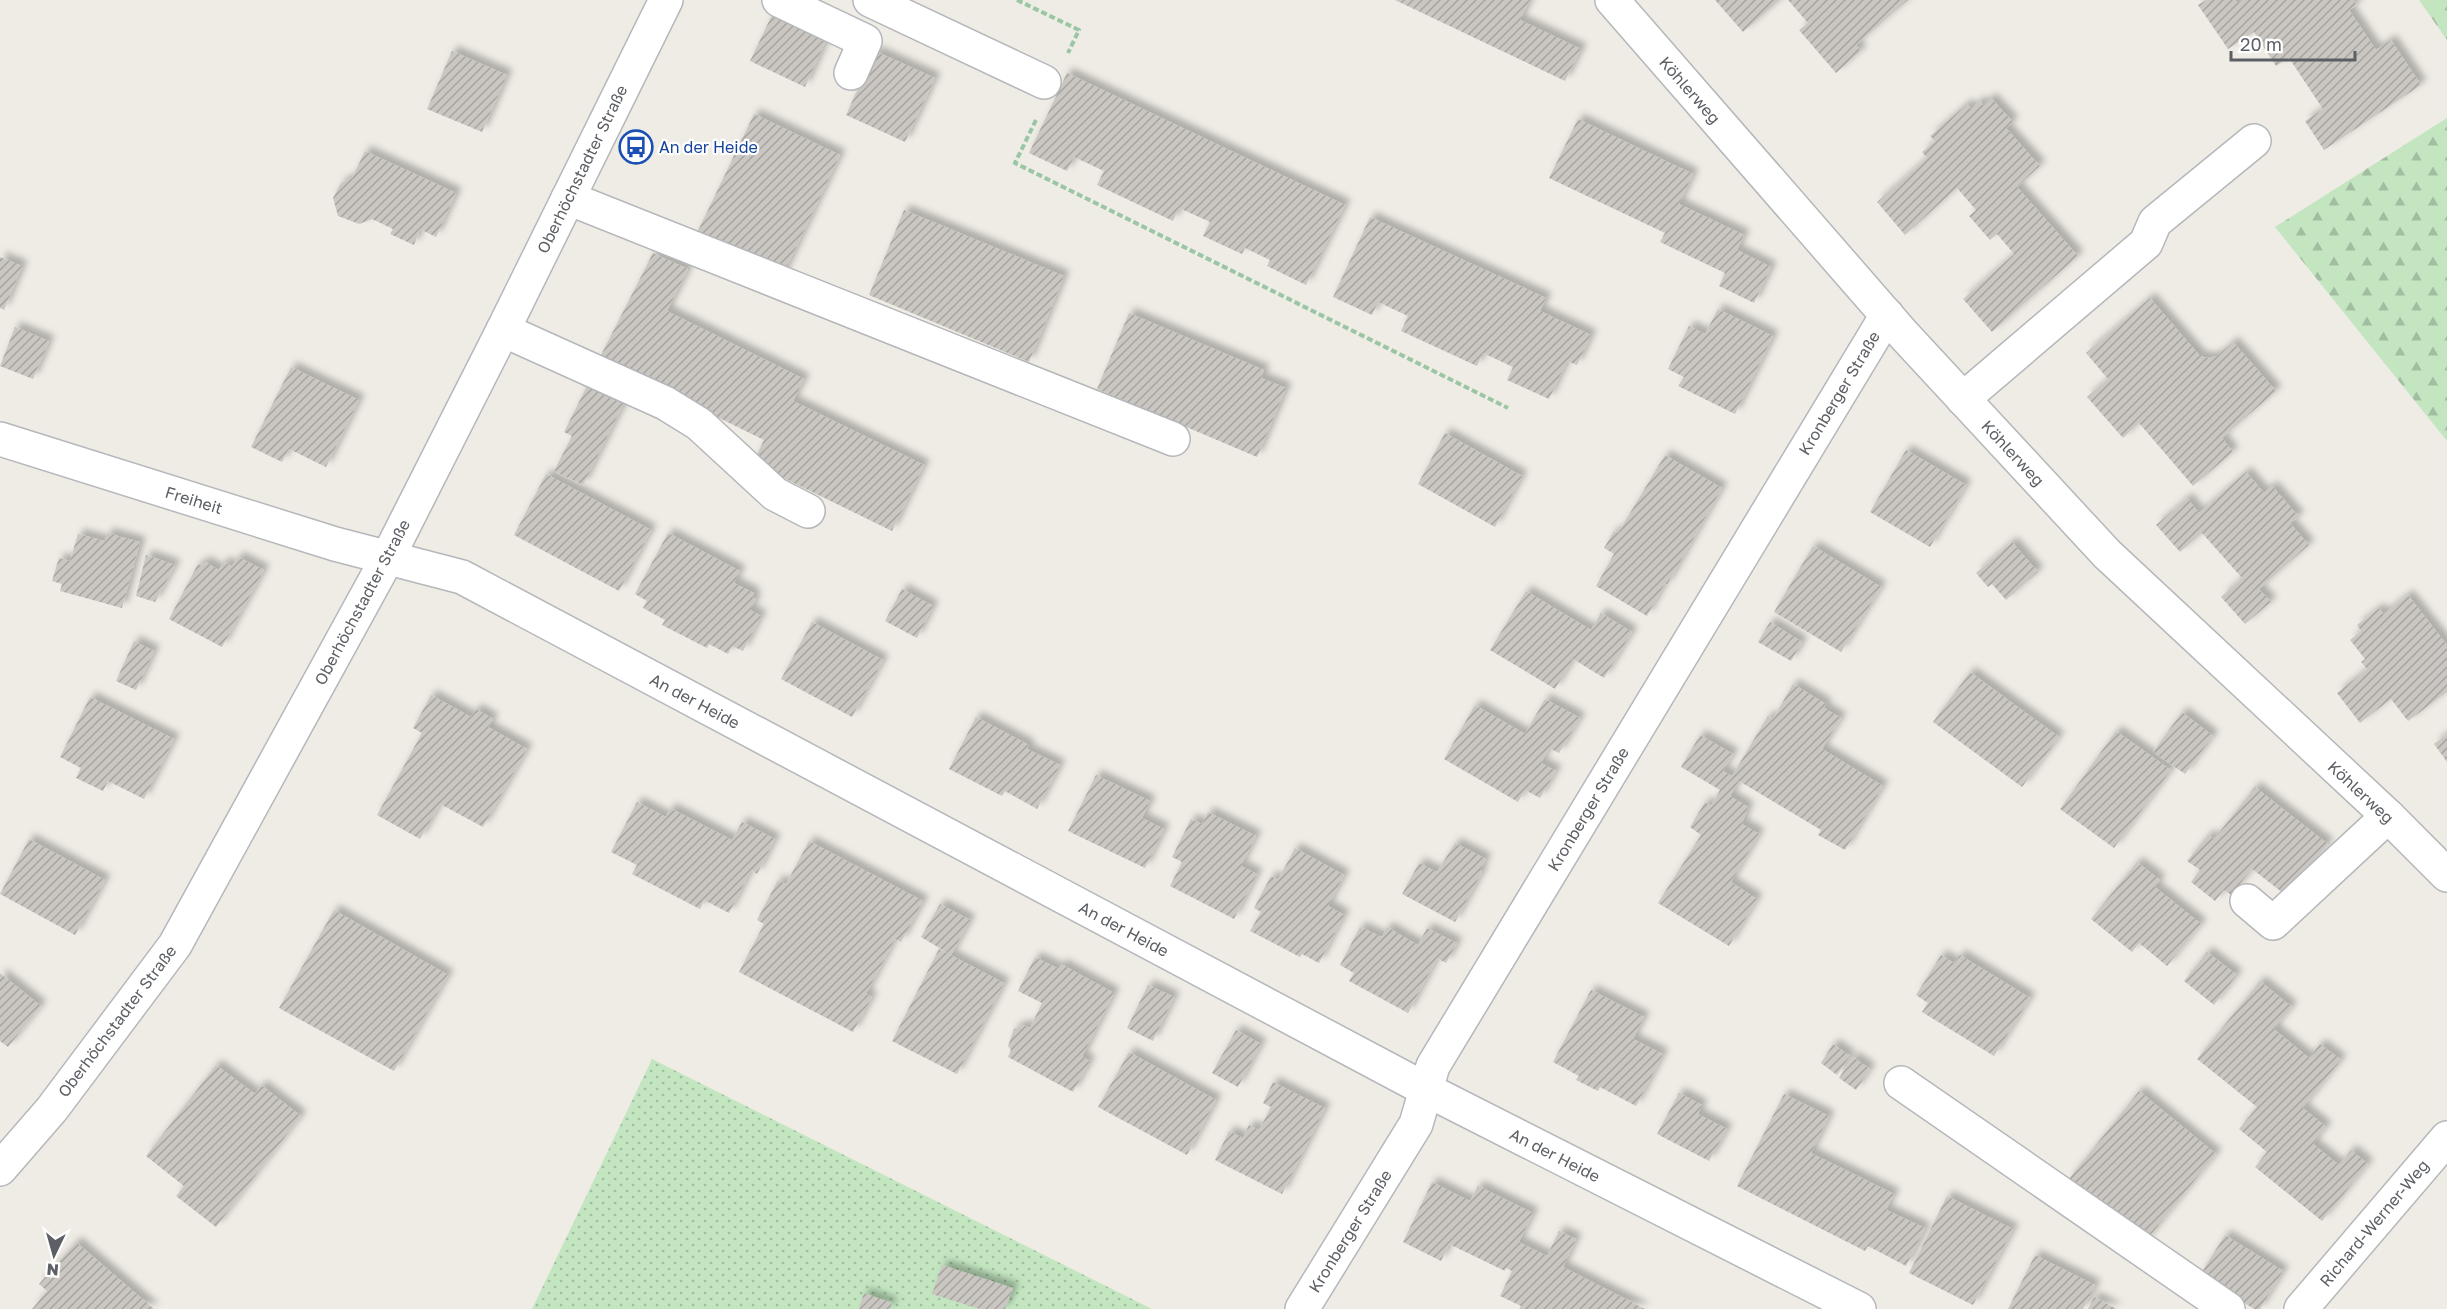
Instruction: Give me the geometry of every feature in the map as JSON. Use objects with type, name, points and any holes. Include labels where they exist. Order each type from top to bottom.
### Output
[{"type":"street","name":"Oberhöchstadter Straße","points":[[0,1168],[52,1109],[175,945],[388,557],[666,0]]},
{"type":"street","points":[[779,0],[865,41],[851,73]]},
{"type":"street","points":[[870,0],[1048,84]]},
{"type":"street","name":"Köhlerweg","points":[[1612,0],[1887,315],[2108,554],[2388,816],[2447,875]]},
{"type":"street","points":[[1963,399],[2146,243],[2155,222],[2254,141]]},
{"type":"street","points":[[568,198],[1173,439]]},
{"type":"street","name":"Kronberger Straße","points":[[1302,1309],[1416,1124],[1433,1066],[1887,315]]},
{"type":"street","points":[[503,330],[665,403],[699,424],[775,494],[808,510]]},
{"type":"street","name":"Freiheit","points":[[0,439],[335,544],[388,557]]},
{"type":"street","name":"An der Heide","points":[[388,557],[462,577],[1425,1089],[1859,1309]]},
{"type":"street","points":[[2247,901],[2273,923],[2388,816]]},
{"type":"street","points":[[1900,1083],[2228,1309]]},
{"type":"street","name":"Richard-Werner-Weg","points":[[2301,1309],[2447,1137]]},
{"type":"path","points":[[1017,0],[1079,30],[1048,84],[1015,163],[1509,408]]},
{"type":"green space","points":[[2419,0],[2447,0],[2447,40]]},
{"type":"green space","points":[[2447,118],[2447,441],[2275,227]]},
{"type":"green space","points":[[652,1059],[1152,1309],[532,1309]]},
{"type":"building","points":[[1395,0],[1530,0],[1520,20],[1581,49],[1565,81]]},
{"type":"building","points":[[1715,0],[1780,0],[1743,32]]},
{"type":"building","points":[[1788,0],[1908,0],[1856,45],[1861,51],[1836,73],[1799,30],[1808,23]]},
{"type":"building","points":[[2206,0],[2235,0],[2237,3],[2242,0],[2353,0],[2357,5],[2349,10],[2376,50],[2391,40],[2421,85],[2324,150],[2305,121],[2323,109],[2289,58],[2276,66],[2254,32],[2228,49],[2198,5]]},
{"type":"building","points":[[773,13],[827,38],[805,87],[750,61]]},
{"type":"building","points":[[452,51],[507,75],[482,132],[427,109]]},
{"type":"building","points":[[875,51],[935,78],[905,142],[846,115]]},
{"type":"building","points":[[1067,73],[1345,205],[1306,285],[1267,266],[1270,260],[1245,248],[1242,254],[1203,236],[1210,222],[1179,208],[1173,221],[1097,185],[1104,171],[1074,157],[1067,171],[1029,153]]},
{"type":"building","points":[[1991,98],[2013,122],[2006,128],[2040,166],[2017,187],[2078,256],[1992,332],[1963,299],[2014,254],[1997,234],[1990,240],[1969,216],[1976,210],[1957,188],[1905,235],[1877,202],[1927,158],[1922,152],[1935,141],[1930,136],[1967,104],[1971,109],[1980,101],[1983,105]]},
{"type":"building","points":[[754,114],[840,155],[781,279],[695,237]]},
{"type":"building","points":[[1578,119],[1693,174],[1679,204],[1744,235],[1737,250],[1771,267],[1754,303],[1719,286],[1725,273],[1660,242],[1665,233],[1549,178]]},
{"type":"building","points":[[365,151],[456,193],[436,237],[420,229],[414,245],[390,234],[393,229],[372,219],[359,224],[338,216],[333,198],[341,183],[352,178]]},
{"type":"building","points":[[904,210],[1064,276],[1029,362],[869,295]]},
{"type":"building","points":[[1370,217],[1546,298],[1540,311],[1591,335],[1577,365],[1567,361],[1549,399],[1507,380],[1513,367],[1483,353],[1477,366],[1401,331],[1408,316],[1378,302],[1372,315],[1333,297]]},
{"type":"building","points":[[653,253],[688,269],[667,311],[804,379],[793,401],[924,465],[892,531],[753,463],[764,440],[599,359]]},
{"type":"building","points":[[0,257],[22,266],[4,310],[0,308]]},
{"type":"building","points":[[2150,298],[2200,356],[2208,358],[2217,356],[2233,342],[2276,391],[2222,438],[2233,452],[2193,486],[2139,423],[2123,438],[2087,397],[2108,379],[2086,353]]},
{"type":"building","points":[[1718,309],[1773,336],[1735,414],[1678,386],[1684,377],[1668,369],[1689,326],[1705,334]]},
{"type":"building","points":[[1129,313],[1264,370],[1261,378],[1286,388],[1257,457],[1097,389]]},
{"type":"building","points":[[15,327],[49,341],[33,379],[0,366]]},
{"type":"building","points":[[291,367],[359,400],[326,467],[289,449],[282,462],[251,447]]},
{"type":"building","points":[[588,384],[625,401],[583,485],[554,471],[572,436],[564,432]]},
{"type":"building","points":[[1445,433],[1522,476],[1495,527],[1418,484]]},
{"type":"building","points":[[1906,450],[1966,485],[1930,547],[1870,512]]},
{"type":"building","points":[[1665,455],[1722,488],[1647,616],[1596,586],[1614,554],[1604,548],[1614,531],[1618,533]]},
{"type":"building","points":[[2246,472],[2264,493],[2272,486],[2299,517],[2290,523],[2309,545],[2259,589],[2271,602],[2245,624],[2221,597],[2242,578],[2202,533],[2180,552],[2156,525],[2187,498],[2199,513]]},
{"type":"building","points":[[546,474],[651,530],[619,591],[514,535]]},
{"type":"building","points":[[107,533],[140,542],[122,608],[60,591],[62,584],[52,581],[59,558],[70,561],[78,534],[105,541]]},
{"type":"building","points":[[668,533],[740,571],[734,583],[754,593],[752,597],[756,599],[750,610],[761,616],[743,651],[732,646],[728,654],[709,644],[707,648],[662,625],[665,620],[643,608],[647,601],[635,594]]},
{"type":"building","points":[[2012,542],[2038,572],[2006,600],[1992,584],[1988,587],[1976,573]]},
{"type":"building","points":[[1813,546],[1881,587],[1841,652],[1774,612]]},
{"type":"building","points":[[146,555],[175,565],[155,602],[136,596]]},
{"type":"building","points":[[238,557],[264,570],[222,647],[169,619],[198,564],[202,566],[204,561],[219,570],[223,562],[232,566]]},
{"type":"building","points":[[902,589],[933,606],[917,638],[885,621]]},
{"type":"building","points":[[1526,591],[1591,630],[1601,613],[1632,632],[1604,678],[1573,659],[1555,689],[1490,650]]},
{"type":"building","points":[[2408,595],[2447,645],[2447,692],[2408,721],[2391,699],[2360,723],[2337,693],[2367,669],[2361,662],[2365,659],[2350,640],[2361,631],[2357,625],[2379,608],[2383,614]]},
{"type":"building","points":[[812,622],[883,660],[852,717],[781,679]]},
{"type":"building","points":[[1770,622],[1802,642],[1791,661],[1758,642]]},
{"type":"building","points":[[134,641],[154,651],[136,690],[116,681]]},
{"type":"building","points":[[1970,672],[2059,737],[2022,787],[1933,722]]},
{"type":"building","points":[[1793,684],[1826,704],[1824,708],[1841,718],[1822,749],[1883,786],[1845,850],[1818,835],[1821,830],[1739,781],[1730,796],[1748,807],[1742,824],[1759,834],[1731,882],[1757,899],[1729,946],[1658,903],[1701,835],[1690,827],[1705,802],[1711,806],[1720,790],[1681,767],[1700,735],[1733,754],[1723,771],[1732,776],[1768,716],[1773,719]]},
{"type":"building","points":[[431,695],[471,717],[476,709],[493,719],[488,727],[527,749],[483,827],[440,804],[420,839],[377,815],[422,733],[413,728]]},
{"type":"building","points":[[90,697],[174,739],[144,799],[108,781],[103,791],[76,778],[81,768],[60,757]]},
{"type":"building","points":[[1545,699],[1580,718],[1559,753],[1549,748],[1541,763],[1556,771],[1540,798],[1525,790],[1518,802],[1444,759],[1475,705],[1525,734]]},
{"type":"building","points":[[2182,712],[2213,736],[2185,774],[2153,752]]},
{"type":"building","points":[[976,717],[1029,745],[1027,749],[1060,765],[1037,809],[1005,791],[1002,796],[949,769]]},
{"type":"building","points":[[2116,731],[2171,770],[2114,848],[2060,809]]},
{"type":"building","points":[[2447,734],[2447,762],[2434,744]]},
{"type":"building","points":[[1096,775],[1150,801],[1142,818],[1164,829],[1145,868],[1068,831]]},
{"type":"building","points":[[2255,787],[2328,844],[2287,896],[2252,869],[2231,895],[2224,890],[2215,901],[2191,882],[2200,870],[2187,861],[2208,835],[2214,839]]},
{"type":"building","points":[[637,802],[666,817],[670,808],[732,840],[742,822],[775,839],[757,874],[751,870],[729,913],[704,900],[700,909],[632,874],[637,865],[611,852]]},
{"type":"building","points":[[1208,812],[1256,836],[1241,866],[1257,874],[1234,919],[1170,886],[1182,862],[1172,857],[1191,819],[1202,824]]},
{"type":"building","points":[[29,839],[105,880],[75,935],[0,894]]},
{"type":"building","points":[[809,841],[923,901],[901,942],[895,939],[866,994],[872,997],[853,1032],[739,972],[764,924],[757,920],[778,880],[786,884]]},
{"type":"building","points":[[1455,843],[1486,859],[1480,871],[1482,872],[1455,922],[1402,894],[1419,863],[1437,872]]},
{"type":"building","points":[[1295,848],[1344,875],[1328,906],[1344,915],[1319,963],[1302,954],[1300,957],[1250,931],[1261,912],[1254,908],[1271,876],[1278,880]]},
{"type":"building","points":[[2137,862],[2160,880],[2155,887],[2201,924],[2167,966],[2139,943],[2132,952],[2091,919]]},
{"type":"building","points":[[940,904],[970,920],[951,955],[921,937]]},
{"type":"building","points":[[334,910],[448,975],[394,1071],[279,1008]]},
{"type":"building","points":[[1360,927],[1382,937],[1387,927],[1418,945],[1427,928],[1457,943],[1446,963],[1437,958],[1408,1013],[1349,981],[1354,973],[1340,965]]},
{"type":"building","points":[[939,949],[1004,983],[957,1074],[892,1041]]},
{"type":"building","points":[[2207,952],[2237,975],[2214,1005],[2184,981]]},
{"type":"building","points":[[1941,955],[1954,963],[1960,955],[2030,998],[1994,1056],[1922,1012],[1928,1003],[1916,995]]},
{"type":"building","points":[[1035,957],[1059,969],[1061,964],[1114,993],[1082,1057],[1090,1061],[1073,1092],[1008,1057],[1011,1050],[1008,1046],[1014,1029],[1024,1025],[1030,1028],[1042,1003],[1018,991]]},
{"type":"building","points":[[0,973],[41,1006],[8,1047],[0,1041]]},
{"type":"building","points":[[2260,981],[2292,1007],[2274,1029],[2309,1058],[2320,1044],[2341,1060],[2303,1108],[2326,1127],[2313,1144],[2339,1165],[2351,1150],[2368,1164],[2322,1221],[2255,1167],[2267,1152],[2239,1129],[2257,1107],[2197,1059]]},
{"type":"building","points":[[1148,985],[1174,997],[1153,1041],[1127,1028]]},
{"type":"building","points":[[1591,990],[1644,1017],[1633,1039],[1663,1054],[1636,1106],[1600,1087],[1598,1091],[1576,1080],[1579,1076],[1553,1062]]},
{"type":"building","points":[[1236,1030],[1261,1044],[1238,1087],[1212,1073]]},
{"type":"building","points":[[1833,1044],[1850,1056],[1837,1075],[1821,1063]]},
{"type":"building","points":[[1129,1052],[1216,1100],[1187,1155],[1098,1107]]},
{"type":"building","points":[[1853,1057],[1870,1069],[1856,1090],[1839,1078]]},
{"type":"building","points":[[216,1065],[255,1094],[261,1085],[301,1116],[216,1227],[176,1196],[184,1186],[146,1156]]},
{"type":"building","points":[[1273,1082],[1325,1108],[1282,1194],[1215,1160],[1229,1131],[1243,1138],[1249,1125],[1259,1130],[1271,1107],[1263,1103]]},
{"type":"building","points":[[2139,1091],[2216,1154],[2145,1242],[2068,1180]]},
{"type":"building","points":[[1679,1093],[1702,1105],[1698,1114],[1727,1129],[1709,1161],[1657,1134]]},
{"type":"building","points":[[1784,1094],[1829,1116],[1811,1153],[1894,1194],[1886,1210],[1925,1228],[1906,1266],[1868,1246],[1865,1251],[1737,1186]]},
{"type":"building","points":[[1432,1182],[1470,1201],[1478,1186],[1533,1213],[1519,1242],[1547,1256],[1559,1231],[1576,1239],[1563,1267],[1645,1309],[1519,1309],[1521,1306],[1500,1296],[1512,1271],[1506,1268],[1505,1271],[1449,1244],[1441,1261],[1403,1242]]},
{"type":"building","points":[[1947,1196],[2013,1229],[1973,1305],[1909,1273]]},
{"type":"building","points":[[2225,1235],[2283,1271],[2260,1309],[2254,1309],[2200,1275]]},
{"type":"building","points":[[76,1242],[154,1309],[32,1309],[47,1291],[39,1284]]},
{"type":"building","points":[[2035,1255],[2095,1285],[2083,1309],[2008,1309]]},
{"type":"building","points":[[942,1265],[1013,1288],[1005,1309],[980,1309],[932,1294]]},
{"type":"building","points":[[864,1293],[892,1303],[890,1309],[859,1309]]},
{"type":"building","points":[[2094,1297],[2117,1309],[2088,1309]]},
{"type":"place","name":"An der Heide","points":[[636,147]]}]
